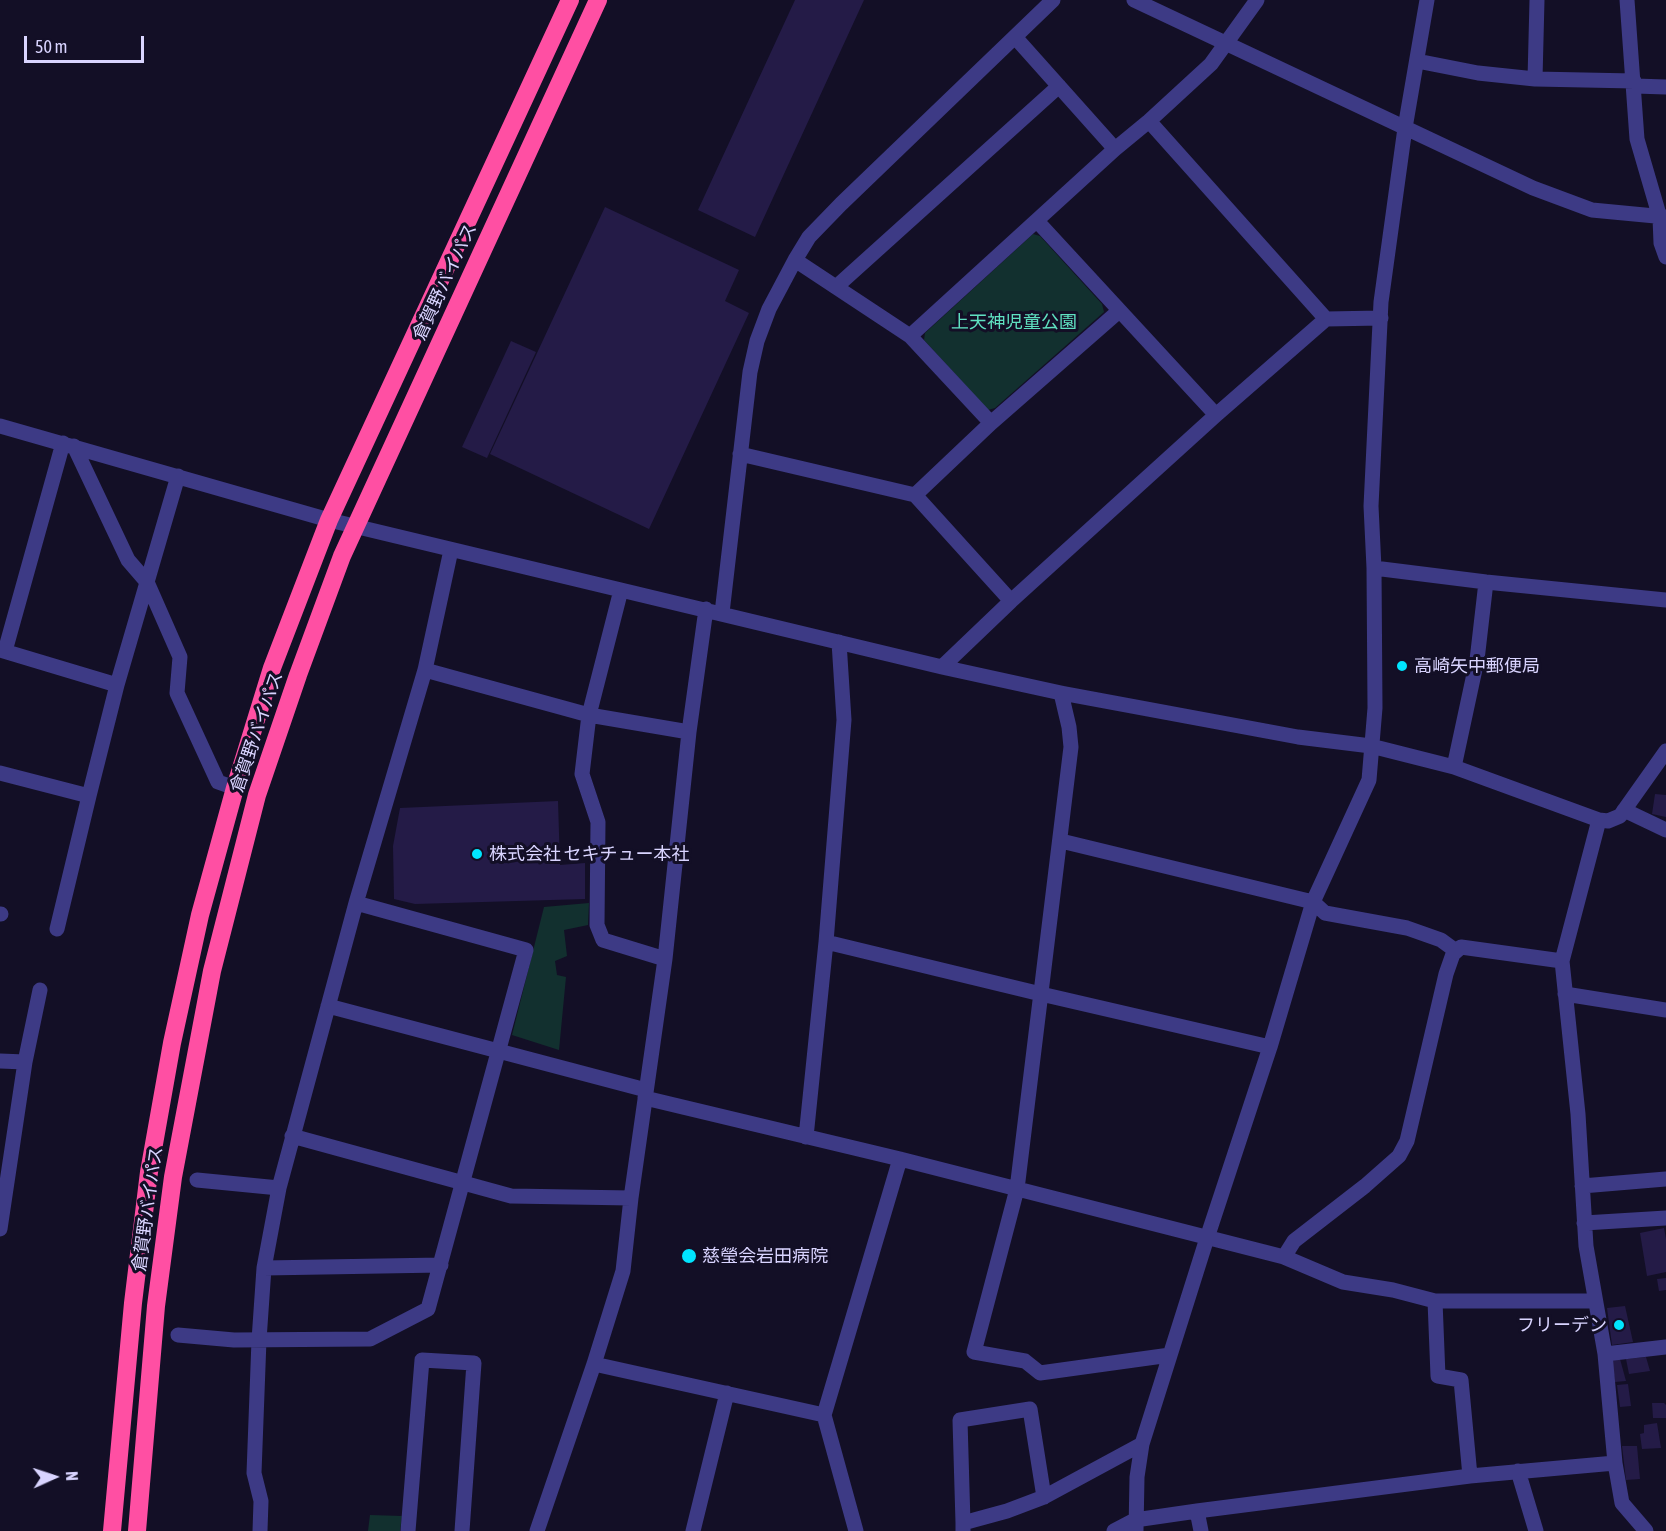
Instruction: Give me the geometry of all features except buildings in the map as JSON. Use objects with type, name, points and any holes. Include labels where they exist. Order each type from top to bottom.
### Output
[{"type":"highway","name":"倉賀野バイパス","points":[[112,1531],[133,1303],[149,1172],[172,1043],[200,915],[235,788],[272,668],[328,520],[570,0]]},
{"type":"highway","name":"倉賀野バイパス","points":[[137,1531],[156,1306],[172,1188],[212,971],[256,795],[298,675],[355,526],[598,0]]},
{"type":"street","points":[[722,613],[750,372],[757,341],[769,309],[795,260],[809,237],[841,204],[1053,0]]},
{"type":"street","points":[[1134,0],[1533,188],[1592,210],[1663,218]]},
{"type":"street","points":[[910,336],[1211,64],[1228,44],[1257,0]]},
{"type":"street","points":[[1135,1525],[1137,1477],[1142,1444],[1270,1047],[1313,902],[1369,780],[1375,708],[1371,506],[1381,318],[1405,128],[1426,0]]},
{"type":"street","points":[[1534,78],[1537,0]]},
{"type":"street","points":[[1627,0],[1638,139],[1663,218],[1661,243],[1666,257]]},
{"type":"street","points":[[1015,37],[1115,149]]},
{"type":"street","points":[[1417,62],[1478,73],[1666,87]]},
{"type":"street","points":[[836,287],[1059,86]]},
{"type":"street","points":[[1149,122],[1326,319]]},
{"type":"street","points":[[1037,221],[1216,415]]},
{"type":"street","points":[[795,260],[910,336],[991,423]]},
{"type":"street","points":[[915,495],[991,423],[1119,311]]},
{"type":"street","points":[[942,667],[1011,601],[1216,415],[1326,319],[1381,318]]},
{"type":"street","points":[[0,426],[328,520],[942,667],[1061,693],[1298,737],[1371,746],[1454,767],[1599,820],[1608,821],[1620,816],[1666,751]]},
{"type":"street","points":[[69,445],[128,560],[147,582],[180,657],[177,693],[218,782],[235,788]]},
{"type":"street","points":[[69,445],[2,651],[117,685]]},
{"type":"street","points":[[740,454],[915,495],[1011,601]]},
{"type":"street","points":[[57,929],[117,685],[178,476]]},
{"type":"street","points":[[260,1531],[261,1501],[254,1473],[259,1340],[264,1268],[279,1188],[356,903],[425,670],[451,550]]},
{"type":"street","points":[[1374,568],[1666,600]]},
{"type":"street","points":[[1454,767],[1477,660],[1486,582]]},
{"type":"street","points":[[621,590],[589,715],[582,774],[598,822],[597,925],[603,940],[665,959]]},
{"type":"street","points":[[537,1531],[623,1271],[631,1198],[665,959],[689,732],[706,609]]},
{"type":"street","points":[[806,1137],[826,942],[844,720],[839,642]]},
{"type":"street","points":[[425,670],[589,715],[689,732]]},
{"type":"street","points":[[1061,693],[1070,727],[1071,747],[1017,1189],[974,1352],[1025,1361],[1040,1373],[1170,1355]]},
{"type":"street","points":[[0,773],[89,796]]},
{"type":"street","points":[[1624,810],[1666,830]]},
{"type":"street","points":[[1599,820],[1562,961],[1578,1114],[1584,1223],[1594,1301],[1605,1354],[1615,1463],[1622,1503],[1646,1531]]},
{"type":"street","points":[[1061,841],[1313,902],[1324,913],[1407,928],[1441,940],[1456,951]]},
{"type":"street","points":[[178,1335],[234,1340],[370,1339],[428,1309],[526,950],[356,903]]},
{"type":"street","points":[[826,942],[1270,1047]]},
{"type":"street","points":[[1284,1257],[1294,1241],[1365,1186],[1399,1156],[1407,1141],[1446,974],[1453,954],[1461,947],[1562,961]]},
{"type":"street","points":[[0,1229],[25,1062],[39,990]]},
{"type":"street","points":[[1565,994],[1666,1010]]},
{"type":"street","points":[[328,1006],[500,1051],[646,1094],[806,1137],[1284,1257],[1343,1282],[1393,1290],[1435,1301],[1594,1301]]},
{"type":"street","points":[[0,1061],[25,1062]]},
{"type":"street","points":[[292,1136],[511,1196],[631,1198]]},
{"type":"street","points":[[856,1531],[824,1415],[900,1159]]},
{"type":"street","points":[[1582,1186],[1666,1179]]},
{"type":"street","points":[[197,1180],[279,1188]]},
{"type":"street","points":[[1584,1223],[1666,1218]]},
{"type":"street","points":[[264,1268],[441,1265]]},
{"type":"street","points":[[1435,1301],[1438,1376],[1461,1380],[1470,1476]]},
{"type":"street","points":[[1605,1354],[1666,1347]]},
{"type":"street","points":[[408,1531],[422,1360],[474,1363],[462,1531]]},
{"type":"street","points":[[594,1364],[824,1415]]},
{"type":"street","points":[[693,1531],[727,1393]]},
{"type":"street","points":[[1044,1497],[1030,1409],[960,1420],[963,1527],[1044,1497],[1142,1444]]},
{"type":"street","points":[[1114,1531],[1197,1511],[1470,1476],[1615,1463]]},
{"type":"street","points":[[1518,1472],[1536,1531]]},
{"type":"street","points":[[1197,1511],[1201,1531]]},
{"type":"green space","name":"上天神児童公園","points":[[1033,234],[1040,236],[1102,304],[1104,312],[995,408],[988,410],[924,340],[925,333]]},
{"type":"green space","points":[[589,903],[588,925],[564,930],[567,956],[555,961],[557,975],[566,977],[559,1050],[512,1035],[544,907]]},
{"type":"green space","points":[[370,1515],[402,1516],[400,1531],[368,1531]]},
{"type":"place","name":"高崎矢中郵便局","points":[[1402,666]]},
{"type":"place","name":"株式会社 セキチュー本社","points":[[477,854]]},
{"type":"place","name":"慈瑩会岩田病院","points":[[689,1256]]},
{"type":"place","name":"フリーデン","points":[[1619,1325]]}]
